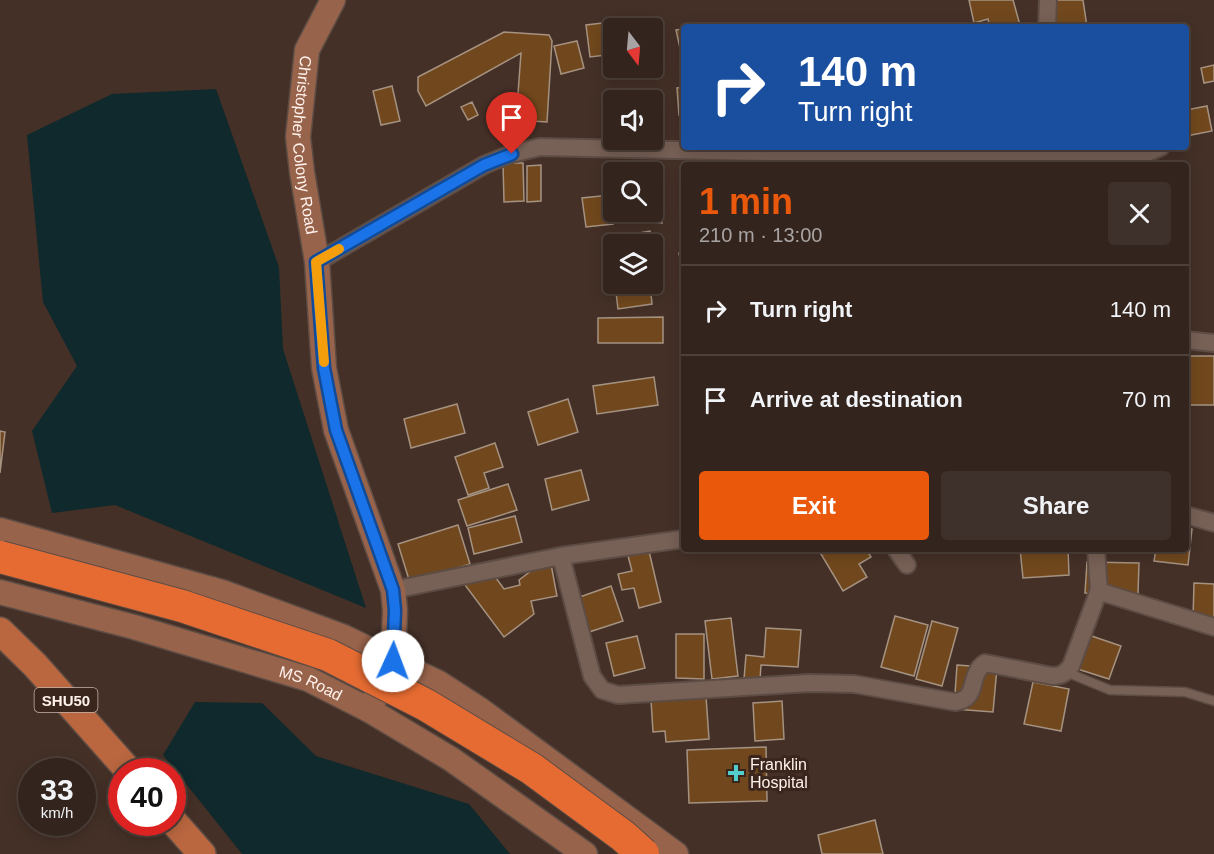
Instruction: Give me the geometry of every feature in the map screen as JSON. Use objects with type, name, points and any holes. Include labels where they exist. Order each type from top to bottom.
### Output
[{"type":"highway","points":[[0,558],[182,606],[328,656],[426,705],[532,769],[644,854]]},
{"type":"main road","name":"SHU50","points":[[0,631],[34,665],[117,758]]},
{"type":"main road","points":[[186,836],[202,854]]},
{"type":"street","name":"Christopher Colony Road","points":[[333,0],[307,50],[298,137],[316,262],[324,368],[336,430],[393,590],[395,610],[393,661],[369,710]]},
{"type":"street","points":[[1047,24],[1048,0]]},
{"type":"street","points":[[316,262],[484,165],[512,154],[540,147],[690,158],[811,159],[1044,157],[1147,153],[1154,150]]},
{"type":"street","points":[[1189,340],[1214,344]]},
{"type":"street","points":[[1189,516],[1214,523]]},
{"type":"street","points":[[0,530],[222,592],[344,637],[440,683],[480,709],[676,854]]},
{"type":"street","points":[[393,590],[561,556],[681,538]]},
{"type":"street","points":[[898,552],[907,565]]},
{"type":"street","points":[[561,556],[592,676],[602,690],[618,695],[854,684],[955,702],[969,697],[976,672],[985,663],[1053,676],[1060,676],[1066,672],[1071,666],[1098,591],[1096,552]]},
{"type":"street","points":[[1098,591],[1214,627]]},
{"type":"street","name":"MS Road","points":[[0,592],[134,627],[308,679],[369,710],[451,759],[585,854]]},
{"type":"lane","points":[[1066,672],[1110,690],[1185,692],[1214,701]]},
{"type":"water","points":[[216,89],[279,267],[283,349],[366,608],[115,505],[52,513],[32,431],[77,366],[43,302],[27,135],[112,94]]},
{"type":"water","points":[[195,702],[262,703],[316,756],[469,804],[510,854],[242,854],[186,784],[186,758],[165,758],[163,755]]},
{"type":"building","points":[[969,0],[1013,0],[1020,24],[989,24],[988,19],[974,23]]},
{"type":"building","points":[[1039,0],[1083,0],[1087,24],[1042,24]]},
{"type":"building","points":[[603,23],[603,55],[590,57],[586,25]]},
{"type":"building","points":[[681,29],[681,53],[676,30]]},
{"type":"building","points":[[504,32],[549,35],[552,41],[547,122],[516,120],[521,53],[426,106],[418,91],[418,77]]},
{"type":"building","points":[[577,41],[584,68],[561,74],[554,46]]},
{"type":"building","points":[[1214,65],[1214,81],[1204,83],[1201,68]]},
{"type":"building","points":[[392,86],[400,121],[381,125],[373,91]]},
{"type":"building","points":[[681,87],[681,115],[679,115],[677,88]]},
{"type":"building","points":[[472,102],[478,115],[468,120],[461,107]]},
{"type":"building","points":[[1207,106],[1212,131],[1189,135],[1189,109]]},
{"type":"building","points":[[765,152],[768,162],[733,162]]},
{"type":"building","points":[[849,155],[849,162],[821,162],[821,157]]},
{"type":"building","points":[[503,163],[523,163],[524,201],[504,202]]},
{"type":"building","points":[[541,165],[541,201],[527,202],[527,166]]},
{"type":"building","points":[[603,196],[603,222],[613,222],[613,224],[586,227],[582,198]]},
{"type":"building","points":[[650,231],[650,234],[632,234]]},
{"type":"building","points":[[616,294],[651,294],[652,304],[618,309]]},
{"type":"building","points":[[663,317],[663,343],[598,343],[598,318]]},
{"type":"building","points":[[1189,356],[1214,356],[1214,405],[1189,405]]},
{"type":"building","points":[[654,377],[658,405],[597,414],[593,386]]},
{"type":"building","points":[[568,399],[578,432],[538,445],[528,412]]},
{"type":"building","points":[[457,404],[465,433],[411,448],[404,419]]},
{"type":"building","points":[[0,431],[5,432],[0,473]]},
{"type":"building","points":[[495,443],[503,467],[484,473],[489,488],[468,495],[455,457]]},
{"type":"building","points":[[581,470],[589,500],[552,510],[545,479]]},
{"type":"building","points":[[508,484],[517,510],[467,526],[458,500]]},
{"type":"building","points":[[515,516],[522,542],[474,554],[468,528]]},
{"type":"building","points":[[458,525],[470,564],[410,583],[398,544]]},
{"type":"building","points":[[1189,528],[1192,529],[1188,565],[1154,561],[1156,552],[1189,552]]},
{"type":"building","points":[[648,547],[661,602],[639,608],[634,588],[622,590],[618,574],[632,571],[627,552]]},
{"type":"building","points":[[820,552],[868,552],[871,557],[859,564],[867,577],[843,591]]},
{"type":"building","points":[[1020,552],[1068,552],[1069,575],[1023,578]]},
{"type":"building","points":[[1087,562],[1139,563],[1138,594],[1085,593]]},
{"type":"building","points":[[551,564],[557,596],[531,601],[534,614],[504,637],[465,585],[488,567],[504,589],[520,585],[519,580],[535,568]]},
{"type":"building","points":[[1194,583],[1214,584],[1214,618],[1193,618]]},
{"type":"building","points":[[611,586],[623,621],[586,633],[574,599]]},
{"type":"building","points":[[895,616],[928,625],[914,676],[881,667]]},
{"type":"building","points":[[731,618],[738,676],[712,679],[705,621]]},
{"type":"building","points":[[932,621],[958,628],[942,686],[916,679]]},
{"type":"building","points":[[766,628],[801,630],[798,667],[761,665],[760,680],[744,679],[746,655],[764,657]]},
{"type":"building","points":[[1077,631],[1121,646],[1109,679],[1065,665]]},
{"type":"building","points":[[676,634],[704,634],[704,679],[676,678]]},
{"type":"building","points":[[637,636],[645,668],[614,676],[606,643]]},
{"type":"building","points":[[957,665],[997,668],[993,712],[954,709]]},
{"type":"building","points":[[1033,682],[1069,689],[1061,731],[1024,724]]},
{"type":"building","points":[[706,696],[709,739],[666,742],[665,731],[653,732],[651,700]]},
{"type":"building","points":[[782,701],[784,739],[755,741],[753,703]]},
{"type":"building","points":[[766,747],[767,801],[689,803],[687,750]]},
{"type":"building","points":[[875,820],[883,854],[822,854],[818,835]]},
{"type":"slow traffic","points":[[324,362],[316,262],[339,249]]},
{"type":"place","name":"Franklin Hospital","points":[[736,773]]},
{"type":"route","points":[[393,661],[395,610],[393,590],[336,430],[324,368],[316,262],[484,165],[512,154]]}]
